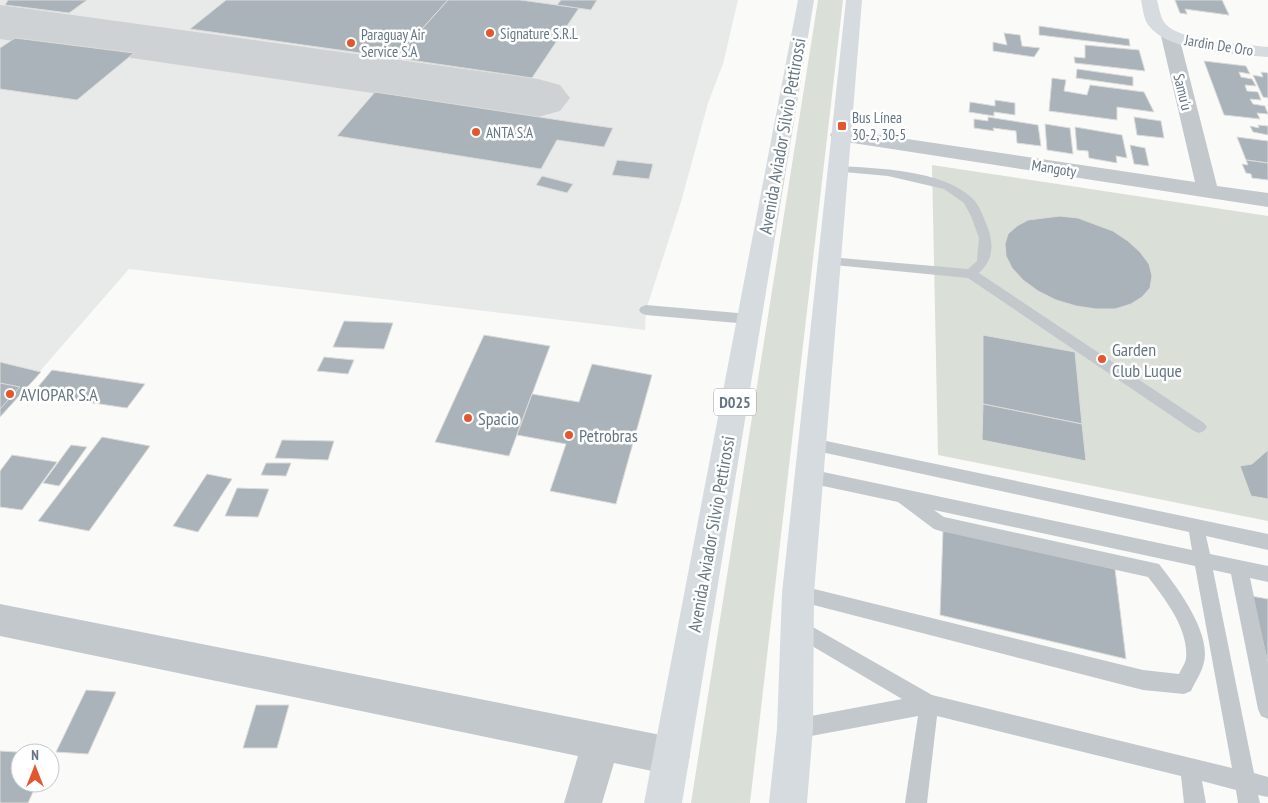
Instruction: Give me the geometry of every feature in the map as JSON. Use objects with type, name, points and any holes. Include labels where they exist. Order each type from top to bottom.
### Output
[{"type":"main road","name":"Avenida Aviador Silvio Pettirossi","points":[[663,803],[806,0]]},
{"type":"main road","points":[[788,803],[795,729],[798,593],[840,135],[855,0]]},
{"type":"main road","name":"Samu'u","points":[[1150,0],[1155,24],[1170,36]]},
{"type":"main road","name":"Jardin De Oro","points":[[1170,36],[1196,43],[1268,52]]},
{"type":"street","name":"Samu'u","points":[[1170,36],[1208,191]]},
{"type":"street","name":"Mangoty","points":[[840,135],[1268,200]]},
{"type":"street","points":[[0,620],[671,756]]},
{"type":"street","points":[[583,803],[601,742]]},
{"type":"lane","points":[[837,169],[888,172],[932,182],[948,186],[969,201],[985,238],[983,262],[971,274]]},
{"type":"lane","points":[[829,261],[971,274],[1199,427]]},
{"type":"lane","points":[[649,309],[646,310],[749,319]]},
{"type":"lane","points":[[812,444],[1268,542]]},
{"type":"lane","points":[[809,476],[1268,574]]},
{"type":"lane","points":[[798,593],[1143,680],[1184,684],[1195,661],[1190,631],[1173,596],[1153,570],[940,524],[904,497]]},
{"type":"lane","points":[[1196,526],[1249,803]]},
{"type":"lane","points":[[1239,568],[1268,709]]},
{"type":"lane","points":[[797,627],[929,704],[1268,787]]},
{"type":"lane","points":[[795,729],[929,704]]},
{"type":"lane","points":[[916,803],[929,704]]},
{"type":"lane","points":[[1190,768],[1195,803]]},
{"type":"shaded area","points":[[0,0],[738,0],[723,64],[708,103],[681,202],[646,310],[645,330],[129,269],[0,417]]},
{"type":"shaded area","points":[[818,0],[843,0],[750,803],[691,803]]},
{"type":"shaded area","name":"Garden Club Luque","points":[[932,165],[1268,216],[1268,521],[938,455]]},
{"type":"building","points":[[8,0],[87,0],[69,13],[5,5]]},
{"type":"building","name":"Paraguay Air Service S.A","points":[[226,0],[448,0],[396,58],[190,29]]},
{"type":"building","name":"Signature S.R.L","points":[[448,0],[520,0],[579,8],[532,78],[396,58]]},
{"type":"building","points":[[561,0],[597,0],[591,10],[557,5]]},
{"type":"building","points":[[1175,0],[1222,0],[1229,15],[1185,9],[1187,14],[1180,13]]},
{"type":"building","points":[[1175,0],[1222,0],[1229,15],[1185,9],[1187,14],[1180,13]]},
{"type":"building","points":[[1039,26],[1129,39],[1130,46],[1039,35]]},
{"type":"building","points":[[1004,33],[1020,35],[1022,46],[1040,48],[1034,57],[993,51],[993,42],[1007,45]]},
{"type":"building","points":[[15,38],[134,53],[77,100],[0,89],[0,48]]},
{"type":"building","points":[[1085,45],[1139,50],[1145,71],[1075,63],[1074,57],[1085,58]]},
{"type":"building","points":[[1204,61],[1246,66],[1250,74],[1239,72],[1241,77],[1252,79],[1256,86],[1245,85],[1247,91],[1258,92],[1261,100],[1250,99],[1253,104],[1265,106],[1268,114],[1257,113],[1260,119],[1224,115]]},
{"type":"building","points":[[1077,69],[1133,77],[1133,86],[1076,78]]},
{"type":"building","points":[[1261,72],[1268,73],[1268,98],[1263,97],[1253,75],[1263,77]]},
{"type":"building","points":[[1052,78],[1066,80],[1064,91],[1087,95],[1090,85],[1144,92],[1154,112],[1117,107],[1117,120],[1049,111]]},
{"type":"building","name":"ANTA S.A","points":[[375,92],[613,128],[604,147],[557,140],[541,169],[337,136]]},
{"type":"building","points":[[995,100],[1015,103],[1015,115],[994,112],[994,116],[969,112],[970,102],[995,106]]},
{"type":"building","points":[[988,117],[1038,125],[1041,146],[1017,143],[1016,131],[993,128],[994,131],[974,128],[974,119],[988,121]]},
{"type":"building","points":[[1134,117],[1161,121],[1164,138],[1137,135]]},
{"type":"building","points":[[1045,124],[1070,128],[1073,154],[1047,150]]},
{"type":"building","points":[[1258,125],[1268,126],[1268,135],[1253,132],[1250,126],[1259,128]]},
{"type":"building","points":[[1075,127],[1122,135],[1127,158],[1116,156],[1117,163],[1089,158],[1088,151],[1077,150]]},
{"type":"building","points":[[1237,137],[1268,141],[1268,163],[1246,160]]},
{"type":"building","points":[[1130,145],[1145,148],[1149,166],[1134,164]]},
{"type":"building","points":[[617,160],[653,164],[649,179],[612,175]]},
{"type":"building","points":[[1246,160],[1268,163],[1268,180],[1252,178],[1251,174],[1246,173],[1242,164],[1248,165]]},
{"type":"building","points":[[542,176],[573,184],[567,193],[536,185]]},
{"type":"building","points":[[1060,216],[1078,218],[1113,231],[1140,252],[1149,264],[1152,276],[1150,288],[1142,297],[1131,304],[1115,309],[1096,309],[1056,300],[1038,291],[1023,280],[1012,268],[1006,256],[1005,244],[1008,234],[1028,220]]},
{"type":"building","points":[[344,321],[393,323],[384,349],[333,347]]},
{"type":"building","points":[[484,335],[550,346],[509,456],[435,442]]},
{"type":"building","points":[[983,335],[1075,352],[1082,424],[983,404]]},
{"type":"building","points":[[324,357],[354,360],[348,374],[317,371]]},
{"type":"building","name":"AVIOPAR S.A","points":[[0,362],[41,372],[0,417]]},
{"type":"building","points":[[592,364],[652,375],[616,504],[550,491],[566,444],[517,435],[532,394],[579,402]]},
{"type":"building","points":[[52,370],[145,384],[127,408],[32,394]]},
{"type":"building","points":[[0,383],[20,387],[0,409]]},
{"type":"building","points":[[983,404],[1082,424],[1086,461],[982,440]]},
{"type":"building","points":[[102,437],[150,446],[89,531],[38,521]]},
{"type":"building","points":[[282,440],[334,441],[328,460],[275,458]]},
{"type":"building","points":[[71,445],[87,447],[59,486],[43,483]]},
{"type":"building","points":[[1268,450],[1268,499],[1251,496],[1240,466],[1252,464]]},
{"type":"building","points":[[12,455],[57,462],[22,510],[0,507],[0,471]]},
{"type":"building","points":[[266,463],[291,463],[286,476],[261,475]]},
{"type":"building","points":[[207,474],[232,479],[198,532],[173,526]]},
{"type":"building","points":[[237,488],[269,489],[258,517],[225,516]]},
{"type":"building","points":[[943,530],[1115,569],[1126,659],[940,615]]},
{"type":"building","points":[[1251,596],[1268,599],[1268,663]]},
{"type":"building","points":[[86,690],[116,692],[88,754],[60,752],[60,744]]},
{"type":"building","points":[[256,705],[289,705],[277,748],[243,748]]},
{"type":"building","points":[[0,751],[10,752],[10,793],[32,793],[28,803],[0,803]]},
{"type":"taxiway","points":[[0,22],[538,98]]},
{"type":"place","name":"Signature S.R.L","points":[[490,33]]},
{"type":"place","name":"Paraguay Air Service S.A","points":[[351,43]]},
{"type":"place","name":"Bus Línea 30-2, 30-5","points":[[842,126]]},
{"type":"place","name":"ANTA S.A","points":[[476,132]]},
{"type":"place","name":"Garden Club Luque","points":[[1102,359]]},
{"type":"place","name":"AVIOPAR S.A","points":[[10,394]]},
{"type":"place","name":"Spacio","points":[[468,418]]},
{"type":"place","name":"Petrobras","points":[[569,435]]}]
